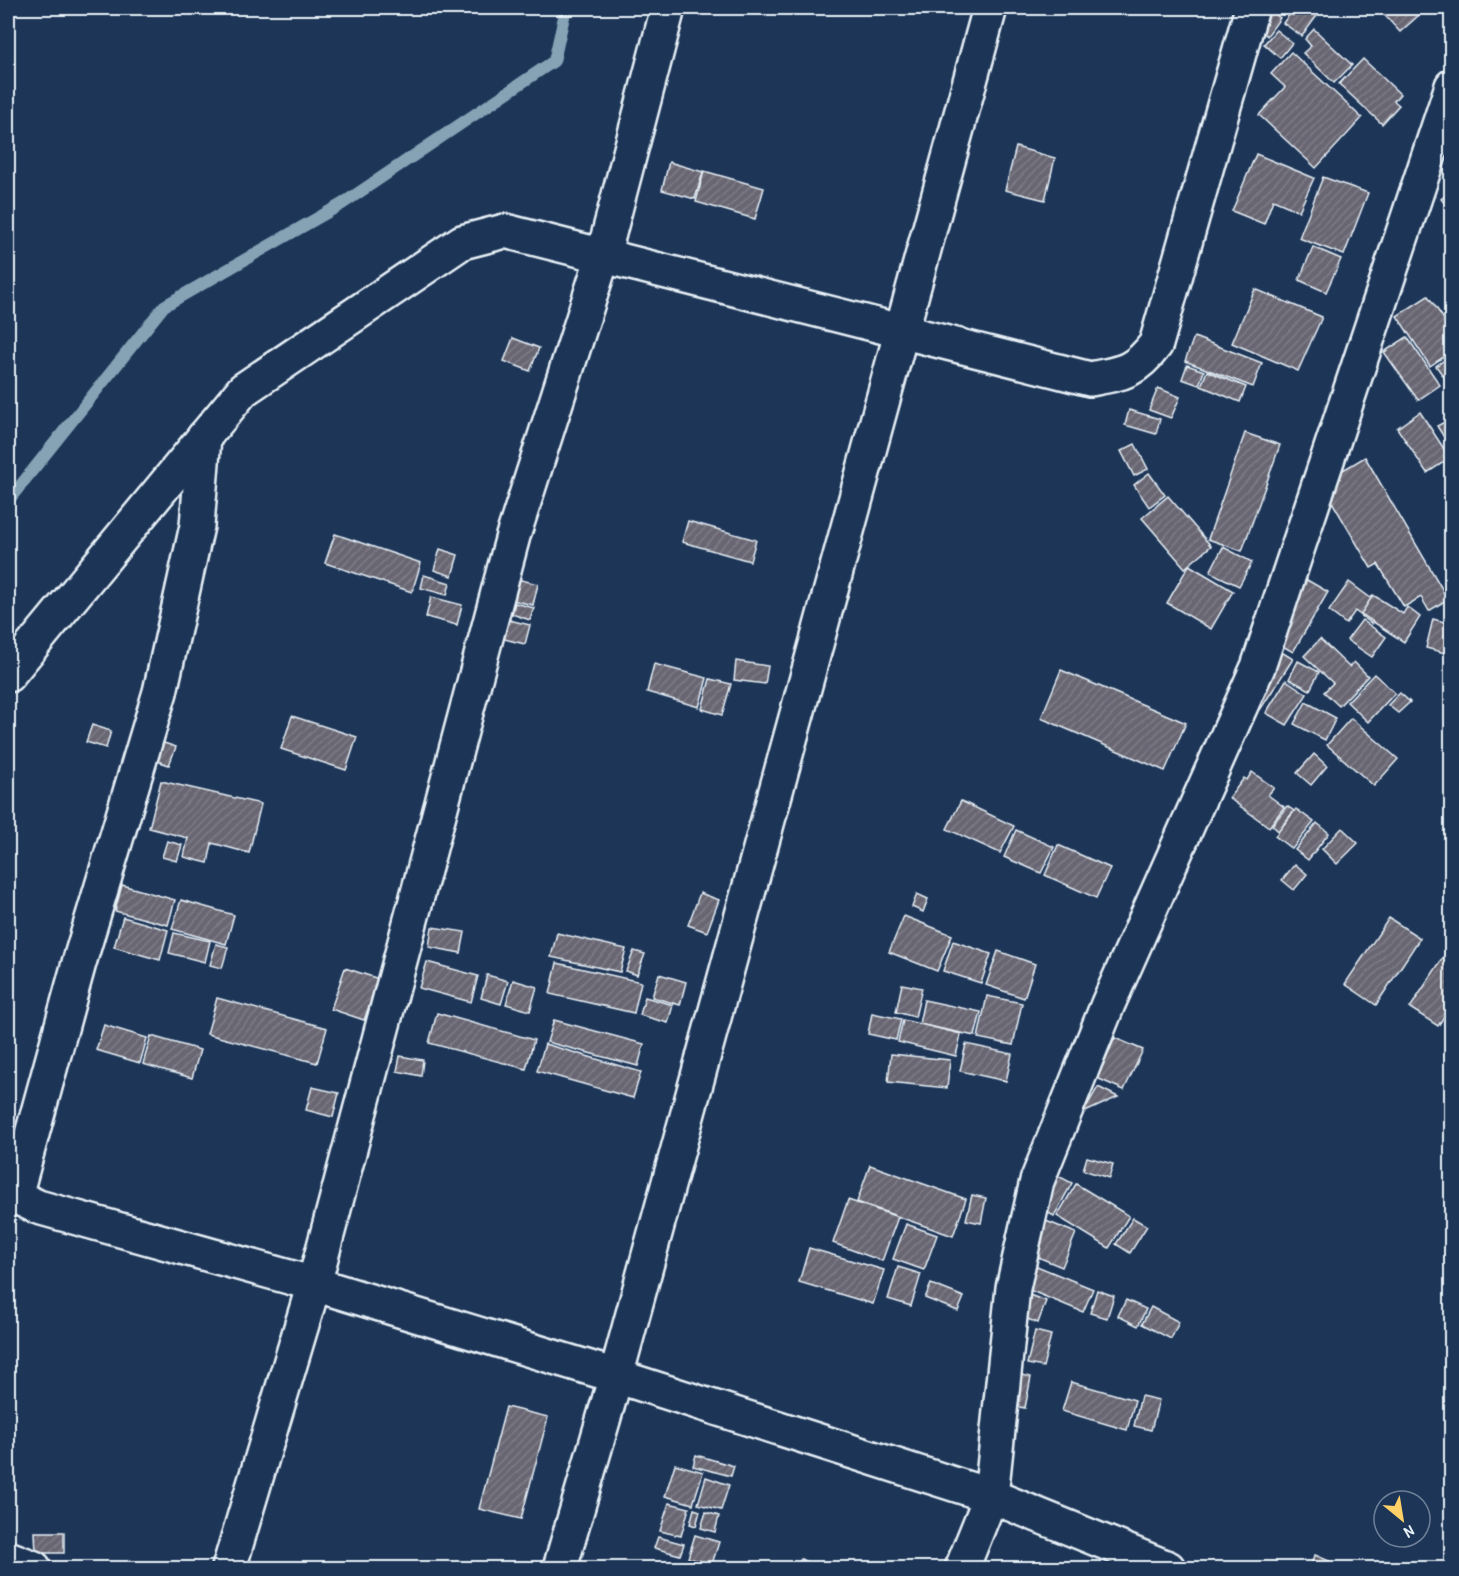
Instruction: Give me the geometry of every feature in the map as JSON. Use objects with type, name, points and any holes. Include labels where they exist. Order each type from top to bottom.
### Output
[{"type":"street","points":[[229,1569],[314,1284],[513,536],[603,256],[668,8]]},
{"type":"street","points":[[560,1569],[616,1376],[990,8]]},
{"type":"street","points":[[8,675],[243,390],[462,242],[505,231],[1090,379],[1121,373],[1143,362],[1156,344],[1252,8]]},
{"type":"street","points":[[962,1569],[991,1496],[1013,1287],[1037,1182],[1108,1004],[1258,667],[1452,86]]},
{"type":"street","points":[[204,437],[197,526],[160,692],[11,1195],[38,1207],[314,1284],[616,1376],[991,1496],[1168,1569]]},
{"type":"street","points":[[8,1558],[34,1569]]},
{"type":"building","points":[[1294,8],[1311,8],[1319,13],[1302,36],[1283,23]]},
{"type":"building","points":[[1378,8],[1427,8],[1400,32]]},
{"type":"building","points":[[1268,9],[1280,18],[1267,36],[1255,25]]},
{"type":"building","points":[[1314,29],[1352,65],[1334,83],[1303,53],[1311,46],[1305,39]]},
{"type":"building","points":[[1276,30],[1292,43],[1280,58],[1264,44]]},
{"type":"building","points":[[1291,52],[1362,118],[1316,168],[1259,115],[1285,87],[1271,74]]},
{"type":"building","points":[[1363,59],[1400,94],[1394,101],[1399,105],[1382,124],[1339,84]]},
{"type":"building","points":[[1016,147],[1055,158],[1045,200],[1005,190]]},
{"type":"building","points":[[1256,154],[1314,178],[1299,211],[1273,200],[1264,224],[1232,211]]},
{"type":"building","points":[[669,162],[703,172],[695,199],[662,190]]},
{"type":"building","points":[[704,171],[764,188],[755,219],[696,202]]},
{"type":"building","points":[[1323,177],[1368,193],[1344,255],[1299,238]]},
{"type":"building","points":[[1452,191],[1452,212],[1441,199]]},
{"type":"building","points":[[1313,247],[1341,259],[1326,292],[1299,280]]},
{"type":"building","points":[[1255,289],[1322,317],[1298,371],[1232,343]]},
{"type":"building","points":[[1428,296],[1452,331],[1452,351],[1430,366],[1397,316]]},
{"type":"building","points":[[1194,337],[1262,363],[1253,387],[1185,361]]},
{"type":"building","points":[[1407,337],[1440,385],[1418,400],[1384,352]]},
{"type":"building","points":[[513,338],[539,348],[530,371],[504,361]]},
{"type":"building","points":[[1452,355],[1452,388],[1436,366]]},
{"type":"building","points":[[1187,365],[1204,371],[1199,385],[1182,379]]},
{"type":"building","points":[[1207,371],[1246,387],[1240,402],[1201,386]]},
{"type":"building","points":[[1158,388],[1180,397],[1171,418],[1149,410]]},
{"type":"building","points":[[1129,410],[1160,419],[1156,434],[1125,425]]},
{"type":"building","points":[[1420,412],[1450,458],[1427,473],[1397,428]]},
{"type":"building","points":[[1452,418],[1452,450],[1437,426]]},
{"type":"building","points":[[1245,433],[1280,445],[1242,551],[1208,539]]},
{"type":"building","points":[[1135,444],[1148,469],[1134,476],[1121,451]]},
{"type":"building","points":[[1365,457],[1448,599],[1429,611],[1421,597],[1404,607],[1378,564],[1371,568],[1321,483]]},
{"type":"building","points":[[1149,473],[1165,495],[1149,507],[1134,485]]},
{"type":"building","points":[[1168,496],[1211,546],[1185,568],[1142,518]]},
{"type":"building","points":[[688,521],[756,540],[750,561],[682,542]]},
{"type":"building","points":[[335,534],[421,563],[412,592],[325,563]]},
{"type":"building","points":[[1223,547],[1252,562],[1239,586],[1210,572]]},
{"type":"building","points":[[440,549],[458,555],[452,576],[434,570]]},
{"type":"building","points":[[1189,565],[1233,591],[1211,629],[1167,603]]},
{"type":"building","points":[[424,575],[450,583],[447,595],[421,588]]},
{"type":"building","points":[[1300,576],[1328,592],[1293,652],[1265,636]]},
{"type":"building","points":[[517,579],[538,584],[533,605],[512,600]]},
{"type":"building","points":[[1349,582],[1384,608],[1372,624],[1355,611],[1346,624],[1329,611]]},
{"type":"building","points":[[1373,595],[1403,614],[1407,607],[1420,617],[1404,642],[1361,614]]},
{"type":"building","points":[[431,597],[462,605],[457,625],[426,617]]},
{"type":"building","points":[[515,603],[534,608],[530,620],[512,614]]},
{"type":"building","points":[[505,619],[530,625],[525,644],[500,638]]},
{"type":"building","points":[[1433,619],[1452,624],[1452,645],[1449,654],[1426,648]]},
{"type":"building","points":[[1362,620],[1386,637],[1372,657],[1347,640]]},
{"type":"building","points":[[1320,639],[1349,667],[1354,662],[1368,676],[1339,706],[1324,692],[1333,683],[1304,656]]},
{"type":"building","points":[[1270,645],[1293,659],[1260,710],[1238,697]]},
{"type":"building","points":[[736,661],[768,666],[765,684],[734,680]]},
{"type":"building","points":[[1298,661],[1319,672],[1310,690],[1289,679]]},
{"type":"building","points":[[654,664],[707,678],[699,707],[647,692]]},
{"type":"building","points":[[1061,670],[1186,723],[1165,771],[1041,718]]},
{"type":"building","points":[[1374,674],[1395,693],[1368,722],[1347,702]]},
{"type":"building","points":[[710,679],[731,684],[722,715],[702,709]]},
{"type":"building","points":[[1286,680],[1307,694],[1287,725],[1266,713]]},
{"type":"building","points":[[1400,693],[1410,702],[1398,713],[1388,705]]},
{"type":"building","points":[[1306,702],[1336,718],[1325,740],[1294,724]]},
{"type":"building","points":[[292,716],[357,737],[346,770],[281,749]]},
{"type":"building","points":[[1351,718],[1398,759],[1374,786],[1327,745]]},
{"type":"building","points":[[92,725],[111,731],[106,748],[86,742]]},
{"type":"building","points":[[155,740],[176,747],[169,765],[148,758]]},
{"type":"building","points":[[1314,754],[1327,766],[1311,785],[1297,773]]},
{"type":"building","points":[[1252,772],[1274,788],[1268,795],[1284,807],[1269,827],[1229,798],[1244,778],[1247,780]]},
{"type":"building","points":[[161,781],[261,804],[249,853],[212,843],[208,863],[184,857],[188,838],[149,828]]},
{"type":"building","points":[[961,801],[1014,826],[1000,853],[947,829]]},
{"type":"building","points":[[1287,806],[1294,811],[1278,831],[1272,825]]},
{"type":"building","points":[[1296,809],[1314,822],[1292,849],[1275,836]]},
{"type":"building","points":[[1317,823],[1329,833],[1308,860],[1295,850]]},
{"type":"building","points":[[1342,828],[1358,843],[1337,864],[1322,849]]},
{"type":"building","points":[[1016,830],[1054,847],[1041,873],[1004,857]]},
{"type":"building","points":[[167,841],[182,845],[177,861],[162,857]]},
{"type":"building","points":[[1058,845],[1110,868],[1096,898],[1045,875]]},
{"type":"building","points":[[1295,864],[1307,874],[1294,890],[1282,880]]},
{"type":"building","points":[[122,885],[175,900],[168,925],[115,911]]},
{"type":"building","points":[[700,893],[719,900],[707,932],[688,925]]},
{"type":"building","points":[[917,894],[928,899],[923,912],[912,907]]},
{"type":"building","points":[[181,900],[234,915],[226,944],[172,929]]},
{"type":"building","points":[[904,916],[952,935],[937,971],[889,952]]},
{"type":"building","points":[[123,917],[168,930],[160,960],[114,947]]},
{"type":"building","points":[[1389,918],[1420,938],[1376,1005],[1345,984]]},
{"type":"building","points":[[432,927],[465,932],[461,953],[429,947]]},
{"type":"building","points":[[174,933],[210,941],[205,962],[169,953]]},
{"type":"building","points":[[557,933],[626,949],[620,972],[551,957]]},
{"type":"building","points":[[953,941],[991,954],[981,983],[943,971]]},
{"type":"building","points":[[216,944],[228,947],[222,968],[210,965]]},
{"type":"building","points":[[634,951],[645,954],[637,975],[626,971]]},
{"type":"building","points":[[998,951],[1035,964],[1024,998],[986,985]]},
{"type":"building","points":[[1444,956],[1452,961],[1452,1004],[1438,1026],[1410,1008]]},
{"type":"building","points":[[427,962],[478,976],[471,1002],[419,988]]},
{"type":"building","points":[[557,963],[641,982],[634,1013],[550,994]]},
{"type":"building","points":[[345,968],[379,979],[364,1020],[331,1009]]},
{"type":"building","points":[[659,974],[686,982],[680,1005],[652,997]]},
{"type":"building","points":[[487,975],[508,981],[501,1004],[481,998]]},
{"type":"building","points":[[513,980],[537,987],[530,1011],[506,1004]]},
{"type":"building","points":[[902,984],[922,988],[915,1017],[896,1012]]},
{"type":"building","points":[[987,996],[1022,1003],[1013,1045],[978,1038]]},
{"type":"building","points":[[645,997],[673,1005],[668,1023],[640,1015]]},
{"type":"building","points":[[217,998],[327,1028],[317,1063],[207,1034]]},
{"type":"building","points":[[924,1000],[981,1012],[975,1036],[919,1024]]},
{"type":"building","points":[[437,1013],[534,1040],[526,1069],[429,1043]]},
{"type":"building","points":[[872,1013],[901,1019],[896,1040],[868,1034]]},
{"type":"building","points":[[554,1020],[644,1044],[638,1066],[547,1042]]},
{"type":"building","points":[[903,1020],[961,1034],[956,1056],[898,1042]]},
{"type":"building","points":[[104,1025],[147,1038],[140,1063],[96,1050]]},
{"type":"building","points":[[151,1036],[200,1050],[192,1078],[143,1064]]},
{"type":"building","points":[[1115,1038],[1143,1050],[1124,1090],[1097,1078]]},
{"type":"building","points":[[545,1044],[641,1072],[633,1098],[537,1071]]},
{"type":"building","points":[[966,1044],[1012,1054],[1006,1081],[960,1071]]},
{"type":"building","points":[[891,1054],[950,1060],[947,1088],[888,1082]]},
{"type":"building","points":[[400,1056],[423,1060],[421,1076],[397,1071]]},
{"type":"building","points":[[312,1087],[339,1093],[333,1117],[306,1110]]},
{"type":"building","points":[[1098,1087],[1118,1097],[1083,1113]]},
{"type":"building","points":[[1087,1157],[1113,1164],[1109,1178],[1083,1170]]},
{"type":"building","points":[[870,1165],[966,1199],[953,1236],[857,1202]]},
{"type":"building","points":[[1037,1165],[1072,1183],[1054,1216],[1020,1198]]},
{"type":"building","points":[[1076,1184],[1129,1216],[1109,1248],[1057,1216]]},
{"type":"building","points":[[972,1195],[986,1198],[981,1223],[966,1220]]},
{"type":"building","points":[[848,1200],[898,1217],[882,1261],[833,1243]]},
{"type":"building","points":[[1133,1218],[1147,1226],[1130,1253],[1116,1244]]},
{"type":"building","points":[[1041,1219],[1076,1233],[1062,1267],[1026,1252]]},
{"type":"building","points":[[906,1224],[937,1235],[924,1270],[893,1259]]},
{"type":"building","points":[[809,1248],[884,1270],[873,1304],[799,1282]]},
{"type":"building","points":[[1027,1262],[1093,1289],[1083,1312],[1017,1285]]},
{"type":"building","points":[[898,1267],[921,1274],[911,1306],[888,1299]]},
{"type":"building","points":[[931,1284],[964,1297],[958,1311],[925,1298]]},
{"type":"building","points":[[1097,1290],[1114,1296],[1107,1318],[1090,1313]]},
{"type":"building","points":[[1021,1292],[1046,1301],[1038,1323],[1014,1314]]},
{"type":"building","points":[[1126,1300],[1146,1309],[1138,1326],[1118,1316]]},
{"type":"building","points":[[1151,1307],[1179,1322],[1171,1339],[1142,1324]]},
{"type":"building","points":[[1035,1331],[1051,1335],[1043,1367],[1027,1364]]},
{"type":"building","points":[[1001,1371],[1031,1377],[1025,1408],[994,1402]]},
{"type":"building","points":[[1071,1382],[1135,1400],[1127,1430],[1062,1411]]},
{"type":"building","points":[[1141,1396],[1159,1400],[1151,1430],[1134,1426]]},
{"type":"building","points":[[506,1407],[548,1417],[521,1519],[479,1509]]},
{"type":"building","points":[[696,1455],[734,1466],[731,1476],[693,1466]]},
{"type":"building","points":[[675,1464],[703,1472],[693,1504],[665,1496]]},
{"type":"building","points":[[706,1477],[729,1485],[721,1510],[698,1504]]},
{"type":"building","points":[[669,1503],[689,1508],[681,1536],[660,1531]]},
{"type":"building","points":[[694,1509],[700,1511],[696,1526],[690,1524]]},
{"type":"building","points":[[706,1512],[719,1516],[715,1532],[701,1528]]},
{"type":"building","points":[[35,1532],[64,1532],[64,1553],[36,1553]]},
{"type":"building","points":[[695,1535],[719,1542],[712,1564],[688,1558]]},
{"type":"building","points":[[658,1537],[684,1544],[680,1555],[654,1548]]},
{"type":"building","points":[[1315,1555],[1345,1568],[1309,1568]]},
{"type":"building","points":[[801,1559],[818,1568],[796,1568]]},
{"type":"waterway","points":[[8,501],[164,306],[342,204],[554,61],[566,8]]}]
